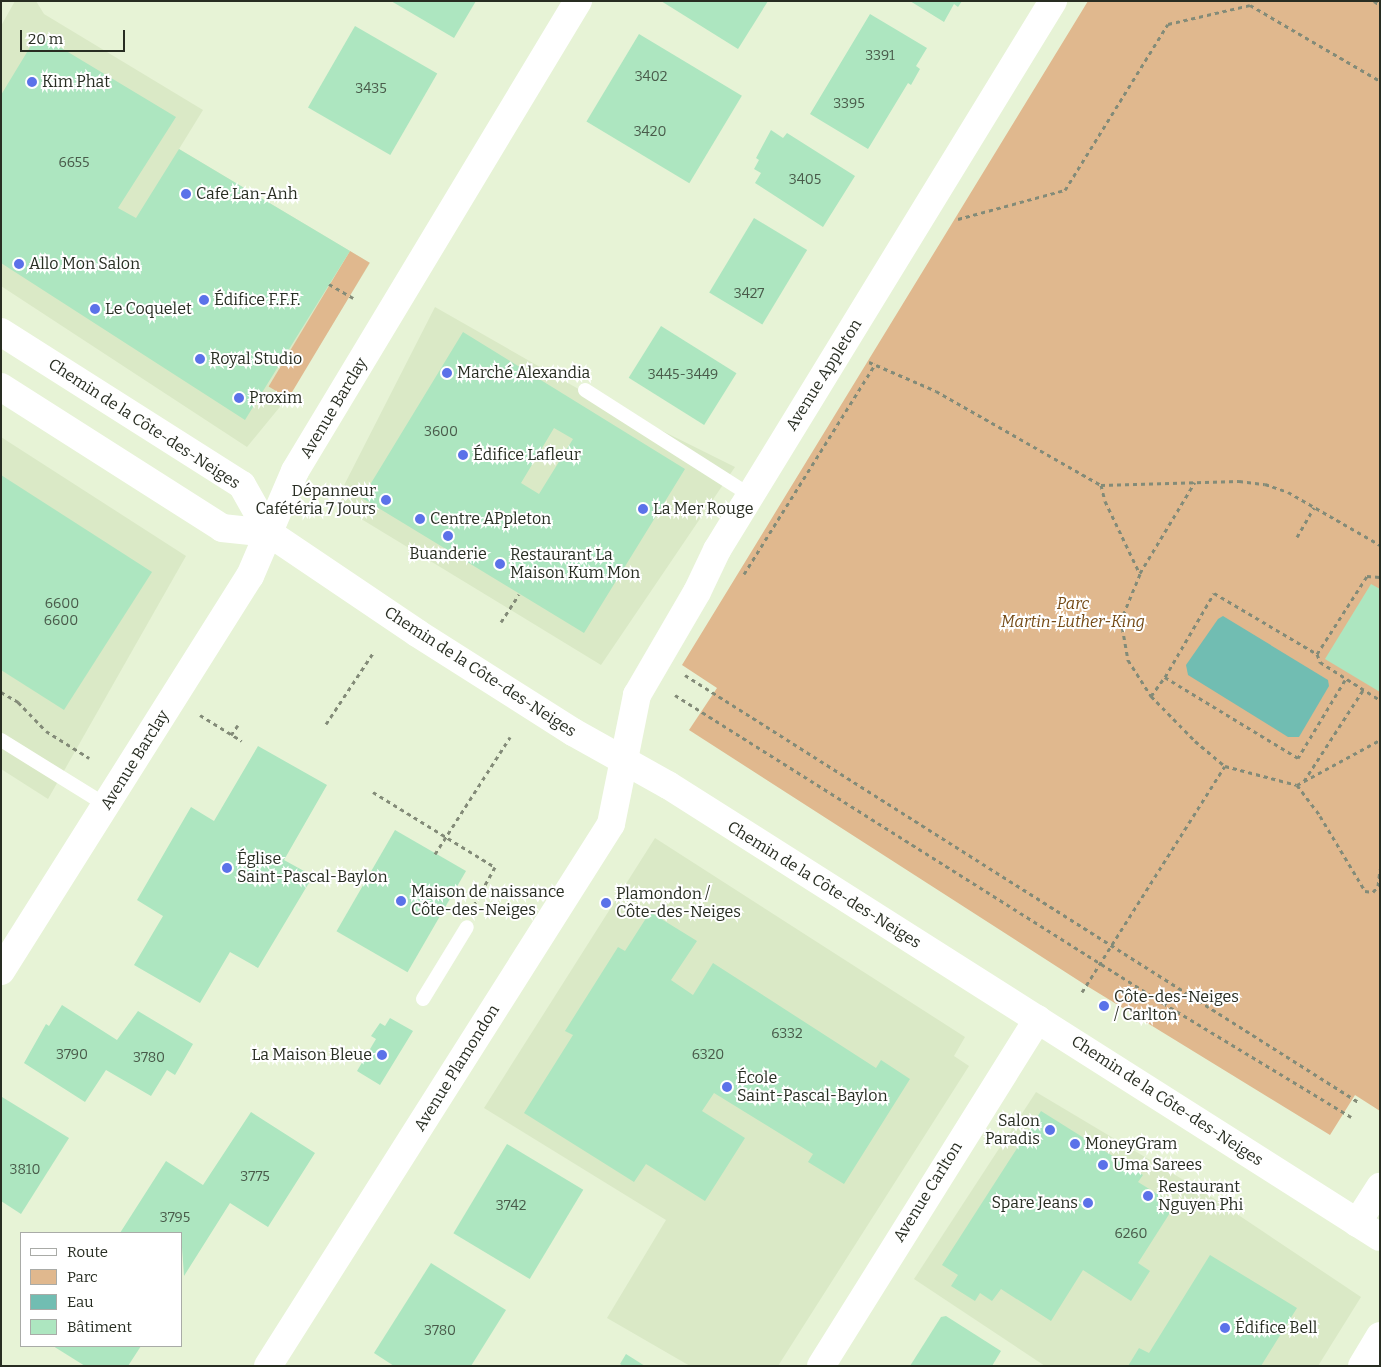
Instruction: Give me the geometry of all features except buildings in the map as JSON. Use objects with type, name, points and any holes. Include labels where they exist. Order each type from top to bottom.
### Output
[{"type":"street","name":"Avenue Barclay","points":[[1,971],[250,576],[295,472],[578,1]]},
{"type":"street","name":"Avenue Appleton","points":[[625,761],[637,695],[750,495],[1053,1]]},
{"type":"street","name":"Chemin de la Côte-des-Neiges","points":[[1,332],[242,485],[269,533],[418,633],[1038,1019],[1380,1237]]},
{"type":"street","name":"Chemin de la Côte-des-Neiges","points":[[1,387],[222,528],[269,533]]},
{"type":"street","name":"Avenue Plamondon","points":[[268,1366],[612,824],[625,761]]},
{"type":"street","name":"Avenue Carlton","points":[[821,1366],[1038,1019]]},
{"type":"street","points":[[1357,1223],[1380,1187]]},
{"type":"street","points":[[1362,1366],[1380,1336]]},
{"type":"lane","points":[[585,390],[750,495]]},
{"type":"lane","points":[[1,740],[106,805]]},
{"type":"lane","points":[[423,999],[467,927]]},
{"type":"path","points":[[1374,1],[1380,5]]},
{"type":"path","points":[[955,220],[1065,190],[1168,24],[1251,3],[1380,81]]},
{"type":"path","points":[[329,284],[353,298]]},
{"type":"path","points":[[869,362],[936,391],[1101,486],[1195,482],[1264,484],[1288,492],[1380,545]]},
{"type":"path","points":[[740,580],[875,364]]},
{"type":"path","points":[[1195,482],[1127,599],[1122,634],[1133,672],[1152,696],[1195,741],[1226,766],[1297,785],[1320,816],[1365,891],[1373,892],[1378,886],[1380,869]]},
{"type":"path","points":[[1101,486],[1105,501],[1140,574]]},
{"type":"path","points":[[1297,538],[1314,507]]},
{"type":"path","points":[[1317,654],[1367,576],[1380,577]]},
{"type":"path","points":[[1152,696],[1214,593],[1317,654],[1320,662],[1345,680],[1380,700]]},
{"type":"path","points":[[501,622],[519,594]]},
{"type":"path","points":[[326,724],[373,653]]},
{"type":"path","points":[[685,675],[1114,945],[1360,1103]]},
{"type":"path","points":[[1165,677],[1298,758],[1345,680]]},
{"type":"path","points":[[1304,781],[1363,690]]},
{"type":"path","points":[[1,692],[18,702],[46,731],[89,758]]},
{"type":"path","points":[[673,694],[1101,965],[1351,1117]]},
{"type":"path","points":[[195,712],[242,742]]},
{"type":"path","points":[[231,735],[238,724]]},
{"type":"path","points":[[435,854],[510,737]]},
{"type":"path","points":[[1297,785],[1380,740]]},
{"type":"path","points":[[1082,992],[1114,945],[1226,766]]},
{"type":"path","points":[[374,792],[495,867],[474,906]]},
{"type":"shaded area","points":[[15,1],[36,1],[44,14],[203,110],[179,149],[370,263],[288,397],[247,447],[1,286],[1,26]]},
{"type":"shaded area","points":[[435,307],[582,391],[735,467],[601,665],[335,503]]},
{"type":"shaded area","points":[[1,437],[186,556],[48,799],[1,769]]},
{"type":"shaded area","name":"École Saint-Pascal-Baylon","points":[[655,838],[965,1037],[954,1056],[969,1066],[778,1366],[690,1366],[607,1318],[666,1220],[484,1108]]},
{"type":"shaded area","points":[[1036,1092],[1207,1194],[1361,1297],[1318,1366],[1045,1366],[914,1279]]},
{"type":"green space","name":"Parc Martin-Luther-King","points":[[1088,1],[1380,1],[1380,1111],[1355,1095],[1330,1135],[1087,986],[689,730],[717,688],[682,665]]},
{"type":"green space","points":[[350,251],[370,263],[288,398],[269,386]]},
{"type":"water","points":[[1223,616],[1328,680],[1329,686],[1299,737],[1288,737],[1188,675],[1186,665],[1218,619]]},
{"type":"place","name":"Kim Phat","points":[[32,82]]},
{"type":"place","name":"Cafe Lan-Anh","points":[[186,194]]},
{"type":"place","name":"Allo Mon Salon","points":[[19,264]]},
{"type":"place","name":"Édifice F.F.F.","points":[[204,300]]},
{"type":"place","name":"Le Coquelet","points":[[95,309]]},
{"type":"place","name":"Royal Studio","points":[[200,359]]},
{"type":"place","name":"Marché Alexandia","points":[[447,373]]},
{"type":"place","name":"Proxim","points":[[239,398]]},
{"type":"place","name":"Édifice Lafleur","points":[[463,455]]},
{"type":"place","name":"Dépanneur Cafétéria 7 Jours","points":[[386,500]]},
{"type":"place","name":"La Mer Rouge","points":[[643,509]]},
{"type":"place","name":"Centre APpleton","points":[[420,519]]},
{"type":"place","name":"Buanderie","points":[[448,536]]},
{"type":"place","name":"Restaurant La Maison Kum Mon","points":[[500,564]]},
{"type":"place","name":"Église Saint-Pascal-Baylon","points":[[227,868]]},
{"type":"place","name":"Maison de naissance Côte-des-Neiges","points":[[401,901]]},
{"type":"place","name":"Plamondon / Côte-des-Neiges","points":[[606,903]]},
{"type":"place","name":"Côte-des-Neiges / Carlton","points":[[1104,1006]]},
{"type":"place","name":"La Maison Bleue","points":[[382,1055]]},
{"type":"place","name":"École Saint-Pascal-Baylon","points":[[727,1087]]},
{"type":"place","name":"Salon Paradis","points":[[1050,1130]]},
{"type":"place","name":"MoneyGram","points":[[1075,1144]]},
{"type":"place","name":"Uma Sarees","points":[[1103,1165]]},
{"type":"place","name":"Restaurant Nguyen Phi","points":[[1148,1196]]},
{"type":"place","name":"Spare Jeans","points":[[1088,1203]]},
{"type":"place","name":"Édifice Bell","points":[[1225,1328]]}]
